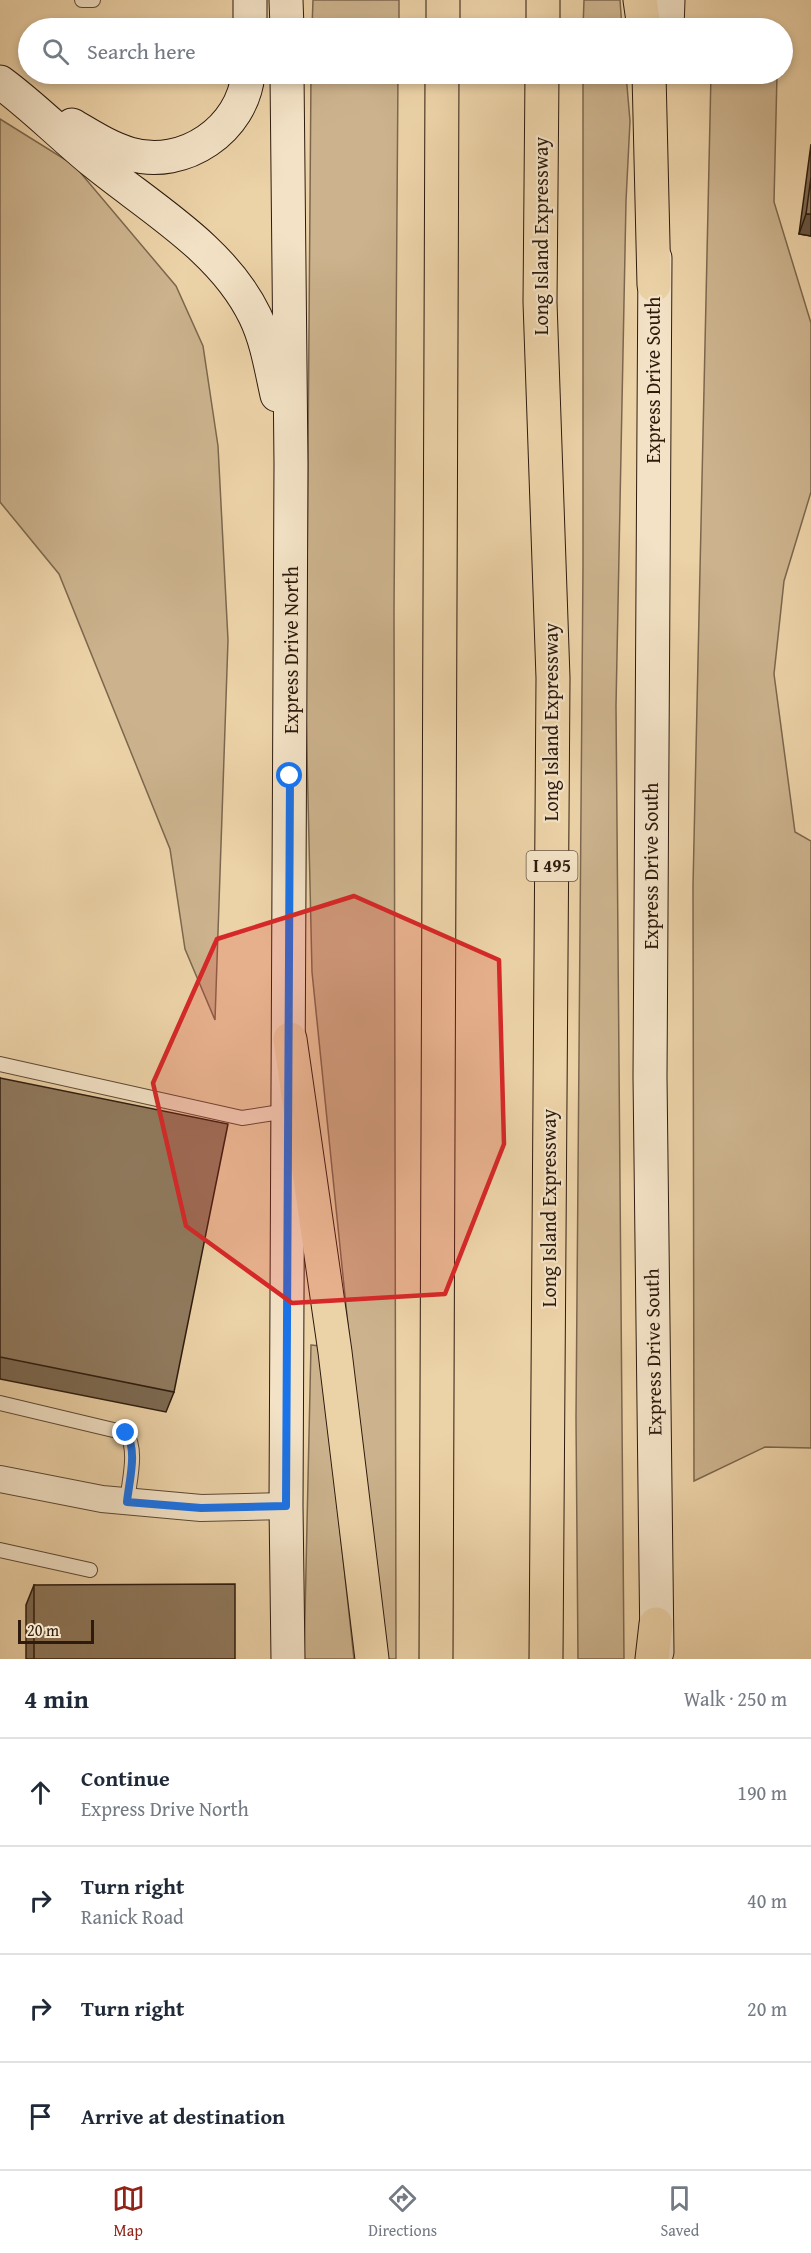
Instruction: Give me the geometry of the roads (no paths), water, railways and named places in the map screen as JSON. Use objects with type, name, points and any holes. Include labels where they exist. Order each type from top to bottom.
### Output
[{"type":"highway","points":[[443,0],[443,18]]},
{"type":"highway","points":[[543,0],[543,18]]},
{"type":"highway","points":[[640,0],[643,18]]},
{"type":"highway","points":[[436,1659],[442,84]]},
{"type":"highway","name":"Long Island Expressway","points":[[542,84],[540,302],[553,678],[546,1659]]},
{"type":"highway","points":[[649,84],[654,285]]},
{"type":"highway","points":[[290,1039],[335,1352],[372,1659]]},
{"type":"highway","points":[[652,1659],[656,1624]]},
{"type":"main road","points":[[250,0],[250,18]]},
{"type":"main road","points":[[286,0],[287,18]]},
{"type":"main road","points":[[667,18],[668,0]]},
{"type":"main road","points":[[7,87],[109,145],[131,154],[162,157],[194,148],[220,131],[239,109],[246,84]]},
{"type":"main road","name":"Express Drive North","points":[[287,84],[291,464],[286,1506],[288,1659]]},
{"type":"main road","name":"Express Drive South","points":[[657,1659],[650,1077],[654,285],[664,84]]},
{"type":"main road","points":[[7,87],[94,162],[200,247],[231,280],[254,314],[263,336],[291,464]]},
{"type":"street","points":[[0,1479],[127,1502],[201,1508],[286,1506]]},
{"type":"lane","points":[[82,0],[93,0]]},
{"type":"lane","points":[[0,1064],[242,1118],[289,1111]]},
{"type":"lane","points":[[0,1403],[126,1433],[131,1440],[132,1449],[127,1502]]},
{"type":"lane","points":[[0,1550],[90,1570]]}]
